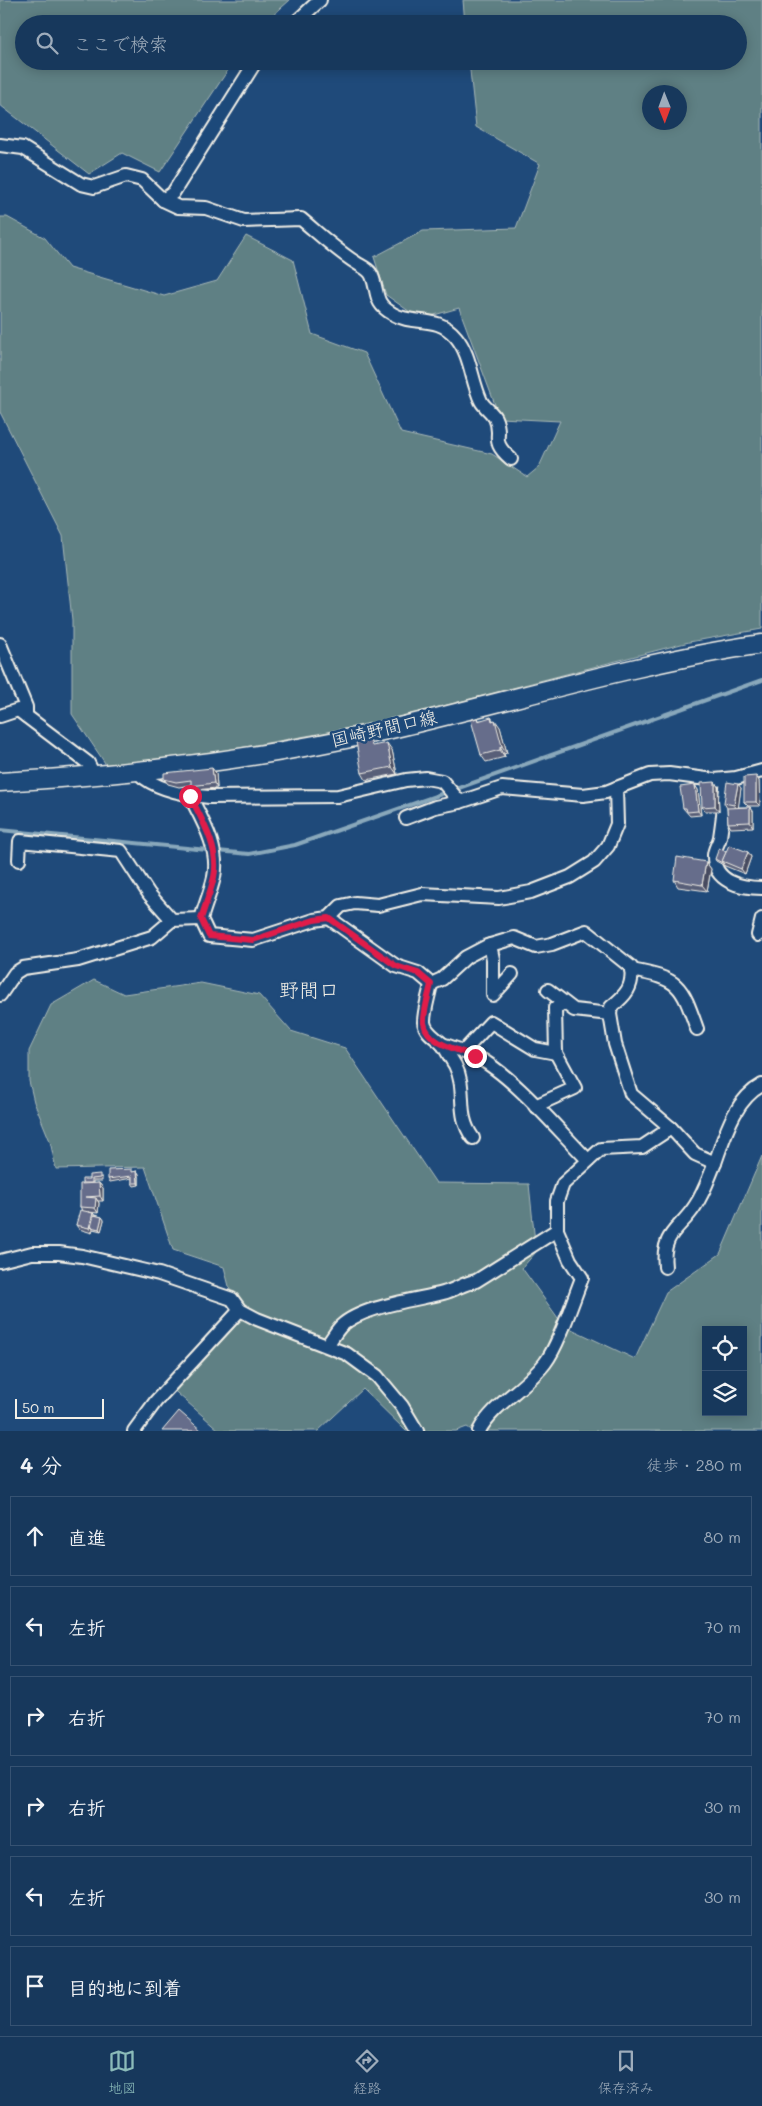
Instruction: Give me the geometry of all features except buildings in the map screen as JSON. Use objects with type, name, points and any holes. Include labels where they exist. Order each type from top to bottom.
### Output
[{"type":"main road","name":"国崎野間口線","points":[[0,782],[138,773],[285,751],[359,736],[701,653],[762,644]]},
{"type":"street","points":[[304,15],[320,0]]},
{"type":"street","points":[[162,200],[174,193],[250,70]]},
{"type":"street","points":[[0,145],[22,148],[81,184],[94,187],[126,176],[142,180],[162,200],[178,207],[206,208],[244,222],[301,219],[344,255],[368,270],[372,275],[378,301],[384,308],[395,316],[435,322],[447,328],[457,338],[472,369],[481,401],[496,419],[498,444],[511,459]]},
{"type":"street","points":[[0,644],[26,707],[26,716]]},
{"type":"street","points":[[0,716],[18,710],[88,763],[95,777]]},
{"type":"street","points":[[406,818],[434,807],[460,802],[502,788],[583,795],[606,792],[650,775],[669,774],[714,780],[727,779],[762,770]]},
{"type":"street","points":[[138,773],[147,782],[190,796],[338,796],[406,780],[426,778],[442,781],[460,802]]},
{"type":"street","points":[[727,779],[720,839],[714,855],[717,869],[722,877],[734,885],[762,888]]},
{"type":"street","points":[[190,796],[211,838],[215,862],[214,876],[201,919],[209,936],[253,940],[314,920],[329,918],[341,906],[355,903],[378,905],[431,894],[499,898],[531,892],[570,877],[594,862],[608,846],[617,824],[616,788]]},
{"type":"street","points":[[19,860],[20,841],[120,851],[149,894],[172,920]]},
{"type":"street","points":[[329,918],[396,966],[418,973],[431,984]]},
{"type":"street","points":[[0,995],[16,973],[23,968],[78,960],[152,937],[172,920],[201,919]]},
{"type":"street","points":[[758,936],[762,919]]},
{"type":"street","points":[[431,984],[442,979],[466,956],[490,945],[514,938],[536,947],[552,944],[586,931],[631,967],[631,986],[626,995],[610,1007],[615,1044],[630,1094],[671,1128],[695,1154],[715,1163]]},
{"type":"street","points":[[490,945],[494,959],[493,995],[512,974]]},
{"type":"street","points":[[631,970],[662,976],[675,984],[687,1000],[697,1029]]},
{"type":"street","points":[[431,984],[424,1023],[429,1033],[442,1044],[456,1067],[463,1088],[462,1116],[465,1127],[473,1138]]},
{"type":"street","points":[[548,990],[574,1010],[610,1014]]},
{"type":"street","points":[[535,1106],[575,1088],[556,1053],[555,1008],[564,1003]]},
{"type":"street","points":[[463,1052],[491,1022],[535,1049],[556,1053]]},
{"type":"street","points":[[442,1044],[475,1056],[495,1069],[513,1084],[588,1160]]},
{"type":"street","points":[[665,1267],[664,1253],[669,1240],[679,1223],[695,1208],[715,1163],[727,1128],[743,1100],[762,1085]]},
{"type":"street","points":[[479,1431],[484,1420],[523,1388],[546,1362],[582,1278],[570,1260],[557,1230],[557,1201],[563,1184],[601,1150],[642,1147],[671,1128]]},
{"type":"street","points":[[327,1345],[341,1326],[353,1318],[421,1297],[444,1293],[468,1282],[476,1281],[557,1230]]},
{"type":"street","points":[[0,1261],[32,1253],[59,1253],[94,1258],[162,1275],[232,1299],[240,1310],[258,1319],[347,1354],[377,1376],[402,1406],[418,1431]]},
{"type":"street","points":[[134,1431],[156,1401],[240,1310]]},
{"type":"green space","points":[[0,0],[290,0],[273,15],[15,15],[15,70],[228,70],[160,172],[122,153],[89,174],[0,105]]},
{"type":"green space","points":[[463,0],[762,0],[762,629],[689,642],[378,723],[228,750],[107,766],[72,714],[72,620],[63,536],[0,412],[0,217],[7,217],[45,238],[69,268],[164,296],[217,281],[246,236],[293,260],[312,334],[364,353],[401,433],[492,454],[527,477],[539,467],[560,421],[500,418],[459,308],[420,319],[386,295],[374,257],[423,231],[516,228],[540,164],[476,127],[470,70],[747,70],[747,15],[464,15]]},
{"type":"green space","points":[[94,980],[124,994],[201,983],[259,995],[291,1031],[345,1048],[436,1183],[529,1184],[536,1252],[522,1268],[563,1325],[635,1359],[666,1292],[720,1254],[762,1156],[762,1431],[473,1431],[467,1427],[456,1431],[406,1431],[363,1389],[318,1431],[220,1431],[169,1386],[236,1313],[224,1267],[173,1250],[145,1167],[56,1169],[50,1141],[34,1102],[29,1081],[29,1051],[51,1005]]},
{"type":"waterway","points":[[453,790],[762,680]]},
{"type":"waterway","points":[[0,830],[249,854],[295,845],[447,792]]},
{"type":"district","name":"野間口","points":[[309,990]]},
{"type":"route","points":[[190,796],[211,838],[215,862],[214,876],[201,919],[209,936],[253,940],[314,920],[329,918],[396,966],[418,973],[431,984],[424,1023],[429,1033],[442,1044],[475,1056]]}]
